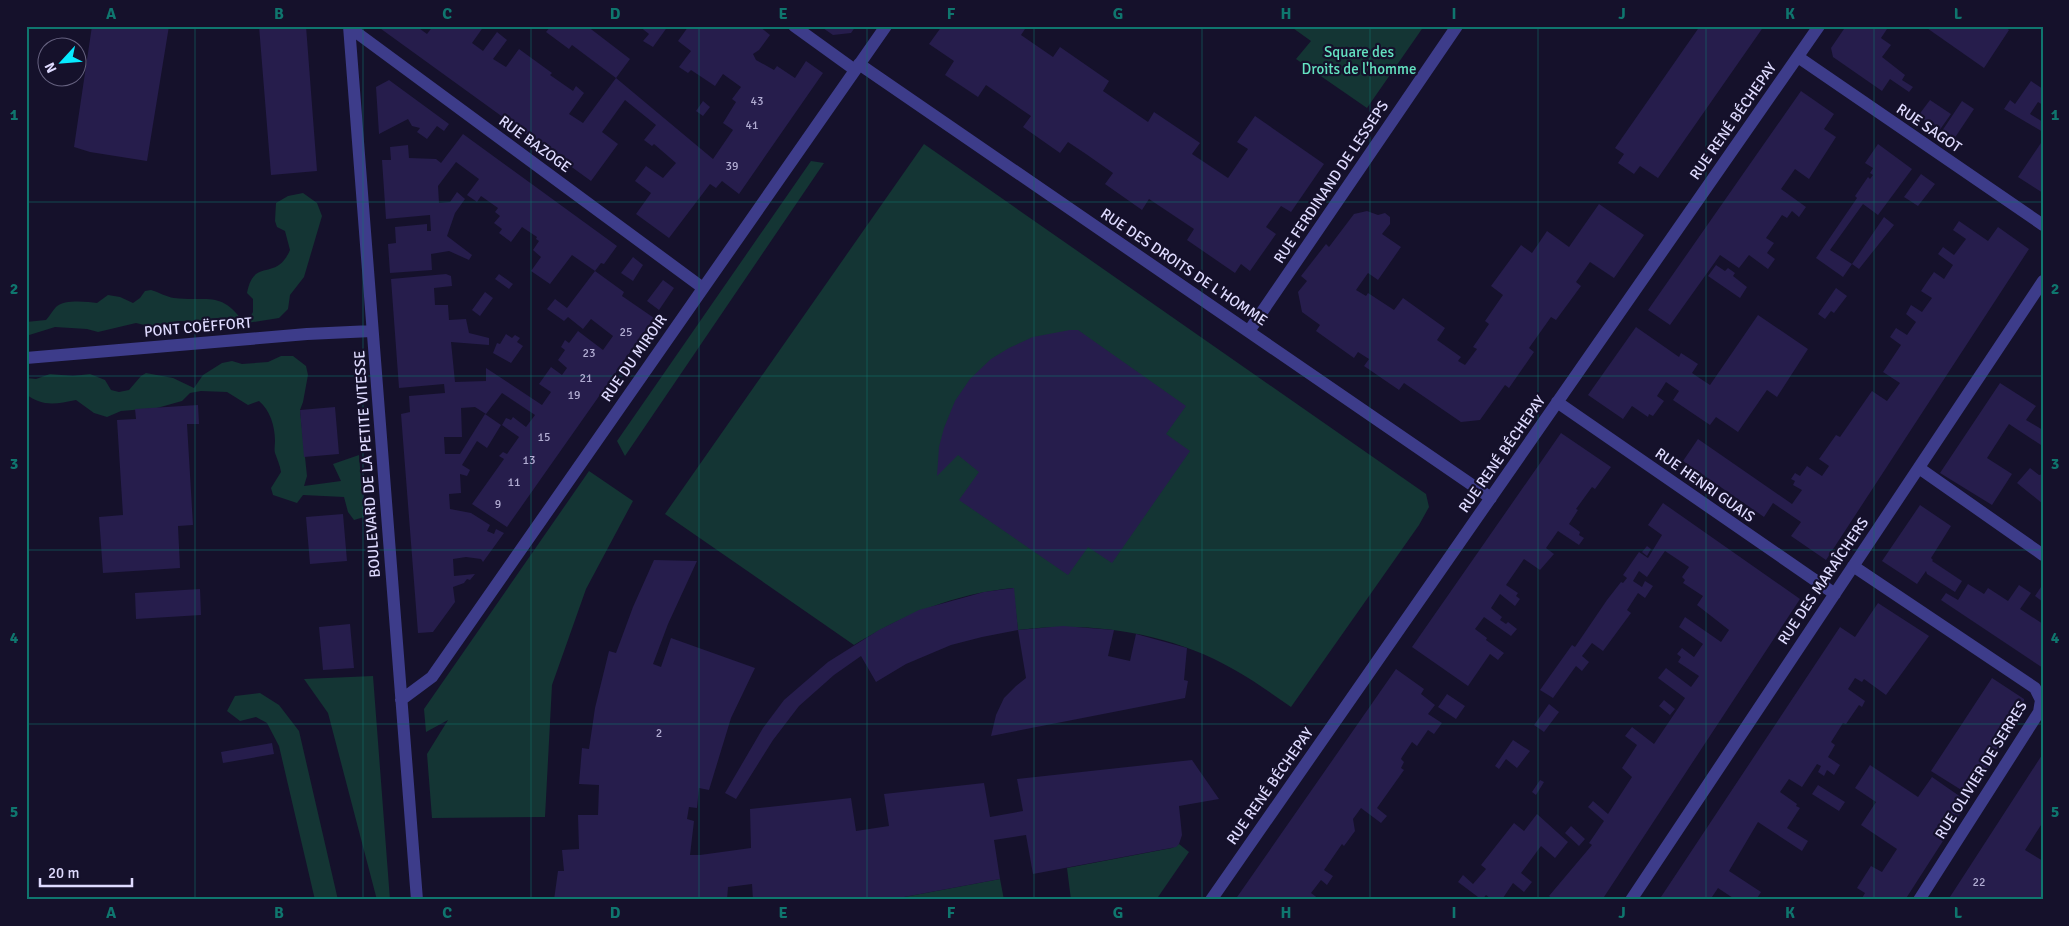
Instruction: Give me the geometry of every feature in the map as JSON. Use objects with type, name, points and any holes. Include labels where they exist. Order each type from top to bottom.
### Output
[{"type":"street","name":"RUE BAZOGE","points":[[349,26],[703,288]]},
{"type":"street","name":"BOULEVARD DE LA PETITE VITESSE","points":[[349,26],[417,900]]},
{"type":"street","name":"RUE DES DROITS DE L'HOMME","points":[[794,26],[1249,331],[1491,498]]},
{"type":"street","name":"RUE DU MIROIR","points":[[401,700],[432,677],[886,26]]},
{"type":"street","name":"RUE FERDINAND DE LESSEPS","points":[[1249,331],[1457,26]]},
{"type":"street","name":"RUE RENÉ BÉCHEPAY","points":[[1211,900],[1819,26]]},
{"type":"street","name":"RUE SAGOT","points":[[1798,57],[2043,225]]},
{"type":"street","name":"RUE DES MARAÎCHERS","points":[[1631,900],[2043,281]]},
{"type":"street","name":"PONT COËFFORT","points":[[26,358],[372,330]]},
{"type":"street","name":"RUE HENRI GUAIS","points":[[1557,402],[1835,594]]},
{"type":"street","points":[[1918,468],[2043,555]]},
{"type":"street","name":"RUE OLIVIER DE SERRES","points":[[1853,566],[2035,688],[2041,700],[2039,712],[1919,900]]},
{"type":"green space","name":"Square des Droits de l'homme","points":[[1290,26],[1424,26],[1367,108],[1296,59],[1311,41]]},
{"type":"green space","points":[[924,144],[1426,494],[1429,507],[1419,525],[1291,707],[1255,682],[1208,656],[1156,638],[1128,632],[1073,627],[1018,630],[1013,588],[970,595],[930,607],[892,624],[854,645],[665,514]]},
{"type":"green space","points":[[811,161],[824,163],[625,456],[617,441]]},
{"type":"green space","points":[[303,193],[317,203],[322,216],[304,277],[290,295],[288,309],[279,318],[247,323],[253,312],[253,299],[247,293],[250,282],[255,275],[278,265],[284,260],[290,250],[285,231],[277,227],[275,221],[276,203],[288,196]]},
{"type":"green space","points":[[151,290],[168,297],[221,302],[236,313],[244,323],[178,321],[153,327],[136,323],[98,332],[87,329],[55,327],[26,336],[26,322],[46,320],[60,304],[76,302],[97,303],[108,295],[120,297],[133,303],[145,291]]},
{"type":"green space","points":[[281,356],[293,356],[306,366],[308,375],[300,410],[307,476],[304,486],[341,481],[333,464],[359,455],[364,517],[354,520],[348,512],[344,497],[303,495],[297,503],[273,495],[271,488],[281,472],[275,452],[273,424],[266,409],[259,401],[248,405],[227,392],[201,391],[190,393],[182,401],[157,408],[121,411],[107,417],[94,413],[76,400],[44,403],[26,394],[26,378],[36,379],[50,374],[73,376],[90,374],[105,380],[111,390],[119,392],[129,390],[146,373],[173,378],[194,388],[203,375],[222,363],[232,361],[242,364],[268,362]]},
{"type":"green space","points":[[589,471],[633,501],[586,589],[552,685],[545,817],[432,818],[427,754],[448,720],[426,732],[424,709]]},
{"type":"green space","points":[[373,676],[390,900],[377,900],[328,713],[304,679]]},
{"type":"green space","points":[[260,693],[279,705],[299,731],[338,900],[315,900],[279,746],[267,723],[256,717],[240,721],[227,711],[235,696]]},
{"type":"green space","points":[[1179,844],[1189,852],[1156,900],[1071,900],[1067,868],[1172,848]]},
{"type":"green space","points":[[1000,879],[1004,900],[888,900]]},
{"type":"building","points":[[92,26],[169,26],[147,161],[90,152],[74,147],[83,88],[88,88],[88,53]]},
{"type":"building","points":[[259,26],[306,26],[317,171],[271,175]]},
{"type":"building","points":[[377,26],[416,26],[427,34],[433,26],[484,26],[472,43],[483,51],[497,32],[507,40],[493,59],[506,67],[519,49],[573,91],[576,86],[584,93],[569,114],[583,123],[616,78],[713,159],[733,130],[723,123],[736,102],[732,99],[741,87],[723,74],[715,86],[691,70],[688,73],[679,67],[691,51],[678,41],[688,27],[686,26],[759,26],[770,35],[759,50],[753,54],[756,60],[774,70],[777,66],[795,78],[806,61],[823,73],[739,194],[722,181],[716,188],[710,184],[669,238],[636,214],[651,193],[635,181],[646,166],[663,178],[676,163],[654,144],[652,146],[644,140],[656,125],[625,100],[602,132],[618,144],[591,181]]},
{"type":"building","points":[[551,26],[587,26],[630,59],[616,78],[572,45],[569,49],[546,32]]},
{"type":"building","points":[[639,26],[668,26],[653,47],[643,41],[649,34]]},
{"type":"building","points":[[820,26],[856,26],[851,33],[833,35]]},
{"type":"building","points":[[942,26],[1027,26],[1021,35],[1053,57],[1060,47],[1109,81],[1103,91],[1148,122],[1154,112],[1200,143],[1192,154],[1228,178],[1248,149],[1237,142],[1255,116],[1324,164],[1291,212],[1281,206],[1266,227],[1276,234],[1250,271],[1241,264],[1235,273],[1187,240],[1194,229],[1149,199],[1142,210],[1105,184],[1113,173],[1086,154],[1068,142],[1060,153],[1023,127],[1031,116],[986,85],[978,97],[945,75],[954,61],[929,44]]},
{"type":"building","points":[[1700,26],[1764,26],[1658,178],[1640,166],[1634,174],[1618,163],[1624,154],[1615,148]]},
{"type":"building","points":[[1846,26],[1889,26],[1881,38],[1891,45],[1882,57],[1905,75],[1902,80],[1913,87],[1909,92],[1890,79],[1882,91],[1833,57],[1831,48]]},
{"type":"building","points":[[1924,26],[2004,26],[2009,30],[1984,68]]},
{"type":"building","points":[[389,80],[449,124],[444,131],[437,126],[427,139],[417,132],[420,128],[412,126],[408,119],[379,134],[376,87]]},
{"type":"building","points":[[2031,81],[2043,89],[2043,105],[2038,102],[2030,114],[2043,122],[2043,132],[2004,109],[2010,100],[2015,104]]},
{"type":"building","points":[[1801,91],[1834,114],[1824,129],[1836,137],[1809,179],[1795,169],[1781,189],[1806,207],[1799,217],[1792,211],[1787,218],[1782,215],[1766,238],[1774,243],[1767,253],[1775,259],[1768,269],[1749,255],[1739,268],[1720,255],[1670,325],[1648,310]]},
{"type":"building","points":[[1930,100],[1951,114],[1939,131],[1918,116]]},
{"type":"building","points":[[703,101],[710,107],[703,116],[696,111]]},
{"type":"building","points":[[1962,101],[1974,109],[1954,139],[1942,131]]},
{"type":"building","points":[[463,134],[617,246],[604,264],[601,263],[595,271],[572,255],[550,284],[531,271],[541,257],[533,250],[539,241],[536,239],[537,237],[522,227],[511,242],[499,233],[502,229],[494,223],[500,216],[495,212],[498,208],[481,196],[477,202],[467,195],[479,179],[456,162],[438,186],[439,203],[450,202],[457,192],[465,199],[455,213],[447,236],[472,255],[469,260],[449,251],[431,254],[432,270],[390,273],[388,244],[396,243],[395,227],[427,224],[427,231],[431,231],[430,215],[386,219],[382,160],[391,160],[390,147],[408,145],[409,158],[436,159],[441,163]]},
{"type":"building","points":[[2043,140],[2043,193],[2018,177]]},
{"type":"building","points":[[1878,144],[1912,169],[1878,215],[1863,204],[1830,250],[1852,264],[1843,277],[1816,258],[1857,198],[1855,196],[1868,177],[1870,179],[1873,175],[1870,173],[1873,168],[1865,163]]},
{"type":"building","points":[[1921,174],[1935,184],[1918,206],[1904,197]]},
{"type":"building","points":[[1599,204],[1644,235],[1614,278],[1590,262],[1576,282],[1581,286],[1556,320],[1551,317],[1529,348],[1534,352],[1509,388],[1505,385],[1480,420],[1461,422],[1404,383],[1399,390],[1364,366],[1369,359],[1358,352],[1354,358],[1316,331],[1320,325],[1302,312],[1298,292],[1307,281],[1301,276],[1326,244],[1329,247],[1354,214],[1367,211],[1378,215],[1385,213],[1390,217],[1390,224],[1382,234],[1401,247],[1378,280],[1368,273],[1356,290],[1366,296],[1368,293],[1394,310],[1403,298],[1445,328],[1437,340],[1461,357],[1458,361],[1465,365],[1477,349],[1473,347],[1489,324],[1485,321],[1503,295],[1491,286],[1521,245],[1532,253],[1547,231],[1569,247]]},
{"type":"building","points":[[1884,217],[1894,225],[1859,269],[1852,264]]},
{"type":"building","points":[[1959,221],[1988,241],[1998,227],[2029,249],[1826,560],[1791,536],[1801,522],[1773,503],[1764,517],[1683,461],[1698,439],[1792,504],[1802,490],[1793,485],[1795,481],[1791,479],[1795,473],[1800,476],[1807,466],[1822,476],[1829,466],[1819,459],[1836,435],[1840,437],[1872,391],[1887,401],[1900,383],[1883,372],[1901,345],[1890,337],[1896,328],[1907,335],[1916,322],[1906,314],[1911,305],[1922,312],[1932,298],[1921,291],[1934,272],[1944,279],[1953,265],[1938,254],[1943,247],[1954,255],[1966,239],[1953,230]]},
{"type":"building","points":[[633,257],[643,265],[633,281],[621,273]]},
{"type":"building","points":[[1716,265],[1725,271],[1728,268],[1735,273],[1733,276],[1747,287],[1740,298],[1708,276]]},
{"type":"building","points":[[595,271],[624,292],[622,296],[654,318],[507,527],[472,504],[504,459],[499,456],[503,452],[507,454],[519,437],[502,425],[506,418],[511,420],[513,417],[526,427],[535,415],[502,393],[486,414],[475,407],[461,408],[462,437],[444,437],[445,454],[460,454],[485,414],[501,425],[487,448],[477,441],[462,465],[470,470],[467,476],[460,474],[461,493],[449,494],[450,509],[471,513],[490,525],[487,531],[494,534],[496,529],[504,533],[483,562],[481,559],[466,557],[453,559],[454,576],[475,574],[470,580],[467,579],[464,583],[453,587],[455,602],[433,632],[418,633],[401,414],[410,412],[409,396],[445,393],[444,384],[399,388],[391,279],[446,274],[451,276],[452,286],[434,288],[435,305],[448,305],[449,320],[466,319],[469,333],[489,338],[489,345],[451,342],[455,382],[486,381],[486,368],[542,405],[551,392],[539,384],[551,367],[562,375],[567,368],[558,360],[565,350],[561,347],[565,340],[569,343],[578,331],[603,350],[613,336],[591,319],[583,329],[568,317],[564,321],[547,309],[555,299],[567,308]]},
{"type":"building","points":[[499,274],[513,284],[509,289],[495,279]]},
{"type":"building","points":[[663,280],[674,288],[659,310],[647,301]]},
{"type":"building","points":[[1836,288],[1847,296],[1834,313],[1831,311],[1825,319],[1818,314]]},
{"type":"building","points":[[485,292],[493,298],[480,316],[472,310]]},
{"type":"building","points":[[1758,315],[1808,349],[1777,397],[1767,390],[1738,432],[1716,417],[1710,425],[1673,400],[1679,391],[1666,382],[1657,396],[1664,401],[1653,416],[1649,414],[1648,417],[1632,406],[1623,419],[1588,395],[1636,327],[1679,357],[1681,353],[1698,364],[1692,373],[1710,385]]},
{"type":"building","points":[[1078,330],[1186,406],[1166,434],[1190,451],[1112,563],[1088,547],[1068,575],[959,500],[979,472],[958,455],[937,476],[939,447],[944,428],[955,401],[970,379],[991,359],[1009,348],[1033,337]]},
{"type":"building","points":[[506,334],[512,338],[515,335],[520,338],[517,342],[523,346],[511,363],[493,353],[497,343],[500,344]]},
{"type":"building","points":[[2000,383],[2036,406],[2026,420],[2043,430],[2043,445],[2009,424],[1987,458],[2012,474],[1992,505],[1940,473]]},
{"type":"building","points":[[198,405],[199,424],[187,424],[193,525],[178,526],[180,568],[103,573],[99,517],[123,515],[117,420],[136,419],[135,409]]},
{"type":"building","points":[[335,407],[339,454],[304,457],[300,410]]},
{"type":"building","points":[[1561,433],[1611,467],[1595,489],[1592,487],[1576,509],[1578,510],[1569,524],[1580,532],[1579,535],[1584,538],[1579,545],[1558,531],[1546,548],[1554,554],[1540,570],[1524,559],[1506,585],[1518,593],[1516,596],[1520,599],[1515,606],[1500,594],[1491,608],[1502,617],[1500,620],[1506,624],[1508,622],[1517,629],[1511,636],[1484,617],[1475,629],[1504,653],[1498,660],[1490,654],[1468,686],[1412,647]]},
{"type":"building","points":[[2030,468],[2039,475],[2043,474],[2043,504],[2017,483]]},
{"type":"building","points":[[1663,503],[1800,599],[1602,900],[1554,900],[1549,896],[1592,845],[1589,843],[1604,821],[1588,807],[1593,801],[1608,814],[1632,777],[1622,768],[1637,745],[1625,736],[1632,727],[1654,744],[1685,698],[1658,678],[1666,668],[1691,687],[1699,676],[1678,662],[1681,657],[1677,654],[1682,648],[1694,657],[1703,644],[1679,627],[1685,617],[1721,642],[1729,630],[1697,605],[1703,596],[1683,583],[1685,580],[1682,577],[1689,567],[1665,551],[1647,577],[1639,571],[1633,581],[1642,587],[1645,581],[1653,586],[1645,598],[1638,593],[1627,610],[1631,613],[1603,651],[1592,643],[1582,656],[1589,662],[1582,671],[1576,666],[1553,698],[1540,690],[1572,645],[1575,647],[1607,600],[1621,582],[1623,583],[1627,578],[1623,575],[1639,552],[1648,558],[1662,535],[1648,525]]},
{"type":"building","points":[[1920,505],[1951,526],[1931,558],[1932,561],[1962,581],[1955,592],[1927,574],[1926,571],[1917,584],[1882,561]]},
{"type":"building","points":[[343,514],[347,561],[310,564],[306,517]]},
{"type":"building","points":[[1647,546],[1651,549],[1647,556],[1642,552]]},
{"type":"building","points":[[654,560],[697,561],[668,624],[653,664],[661,667],[671,638],[755,668],[731,718],[709,790],[699,788],[697,808],[689,807],[687,819],[694,821],[690,855],[751,848],[750,809],[851,798],[856,831],[889,826],[884,794],[984,783],[990,817],[1023,811],[1017,779],[1192,760],[1219,799],[1179,806],[1182,835],[1176,847],[1033,874],[1026,835],[994,840],[1000,879],[888,900],[753,900],[752,884],[728,887],[727,900],[554,900],[558,871],[564,871],[562,850],[579,849],[578,815],[598,815],[599,785],[579,784],[582,748],[589,749],[595,708],[609,651],[616,653],[633,607]]},
{"type":"building","points":[[1968,584],[1984,594],[1988,588],[2008,601],[2019,585],[2031,593],[2020,609],[2043,624],[2043,668],[1941,600],[1946,593],[1958,600]]},
{"type":"building","points":[[2043,584],[2043,602],[2035,596]]},
{"type":"building","points":[[1014,588],[1018,630],[951,645],[906,664],[876,682],[861,656],[834,675],[799,706],[773,740],[736,799],[725,793],[763,728],[784,700],[828,662],[879,630],[919,610],[984,592]]},
{"type":"building","points":[[200,589],[201,615],[136,619],[135,593]]},
{"type":"building","points":[[1878,603],[1929,636],[1886,695],[1864,679],[1862,682],[1855,678],[1848,689],[1865,701],[1862,707],[1859,705],[1846,724],[1843,723],[1831,742],[1835,745],[1828,757],[1840,765],[1834,775],[1827,770],[1824,776],[1818,772],[1821,766],[1817,764],[1802,787],[1789,779],[1780,792],[1800,808],[1787,828],[1808,841],[1802,851],[1758,822],[1729,871],[1761,892],[1756,900],[1736,900],[1718,888],[1710,900],[1659,900],[1840,627],[1855,637]]},
{"type":"building","points":[[350,624],[354,668],[323,670],[319,627]]},
{"type":"building","points":[[1063,626],[1114,630],[1108,656],[1130,661],[1136,634],[1187,648],[1184,680],[1188,681],[1185,698],[991,736],[996,715],[1004,698],[1026,678],[1018,630]]},
{"type":"building","points":[[1396,669],[1424,689],[1421,694],[1435,705],[1428,714],[1442,723],[1434,734],[1428,730],[1417,746],[1412,742],[1402,757],[1401,759],[1404,762],[1401,768],[1404,770],[1377,808],[1387,816],[1381,823],[1361,808],[1353,819],[1355,831],[1344,846],[1342,844],[1324,870],[1333,876],[1327,885],[1321,880],[1311,893],[1320,900],[1235,900]]},
{"type":"building","points":[[1992,678],[2024,699],[2025,711],[1971,796],[1931,771]]},
{"type":"building","points":[[1447,694],[1465,706],[1456,719],[1438,707]]},
{"type":"building","points":[[1664,700],[1675,709],[1670,715],[1659,706]]},
{"type":"building","points":[[1549,704],[1559,712],[1544,732],[1534,725]]},
{"type":"building","points":[[1513,740],[1530,751],[1517,768],[1506,759],[1499,769],[1495,766]]},
{"type":"building","points":[[272,743],[274,754],[223,763],[221,752]]},
{"type":"building","points":[[2042,755],[2043,822],[2025,850],[2043,861],[2043,900],[1948,900]]},
{"type":"building","points":[[1870,765],[1918,797],[1932,777],[1968,802],[1905,900],[1861,900],[1865,893],[1857,888],[1871,866],[1882,872],[1897,849],[1861,825],[1876,802],[1855,788]]},
{"type":"building","points":[[1540,780],[1544,782],[1536,795],[1532,792]]},
{"type":"building","points":[[1818,785],[1845,802],[1839,811],[1812,794]]},
{"type":"building","points":[[1537,814],[1568,842],[1555,858],[1541,846],[1521,873],[1532,882],[1524,892],[1513,883],[1503,898],[1505,900],[1492,900],[1486,895],[1482,900],[1458,882],[1463,875],[1473,884],[1486,869],[1481,865],[1514,823],[1524,831]]},
{"type":"building","points":[[1571,826],[1585,839],[1579,846],[1565,833]]}]
